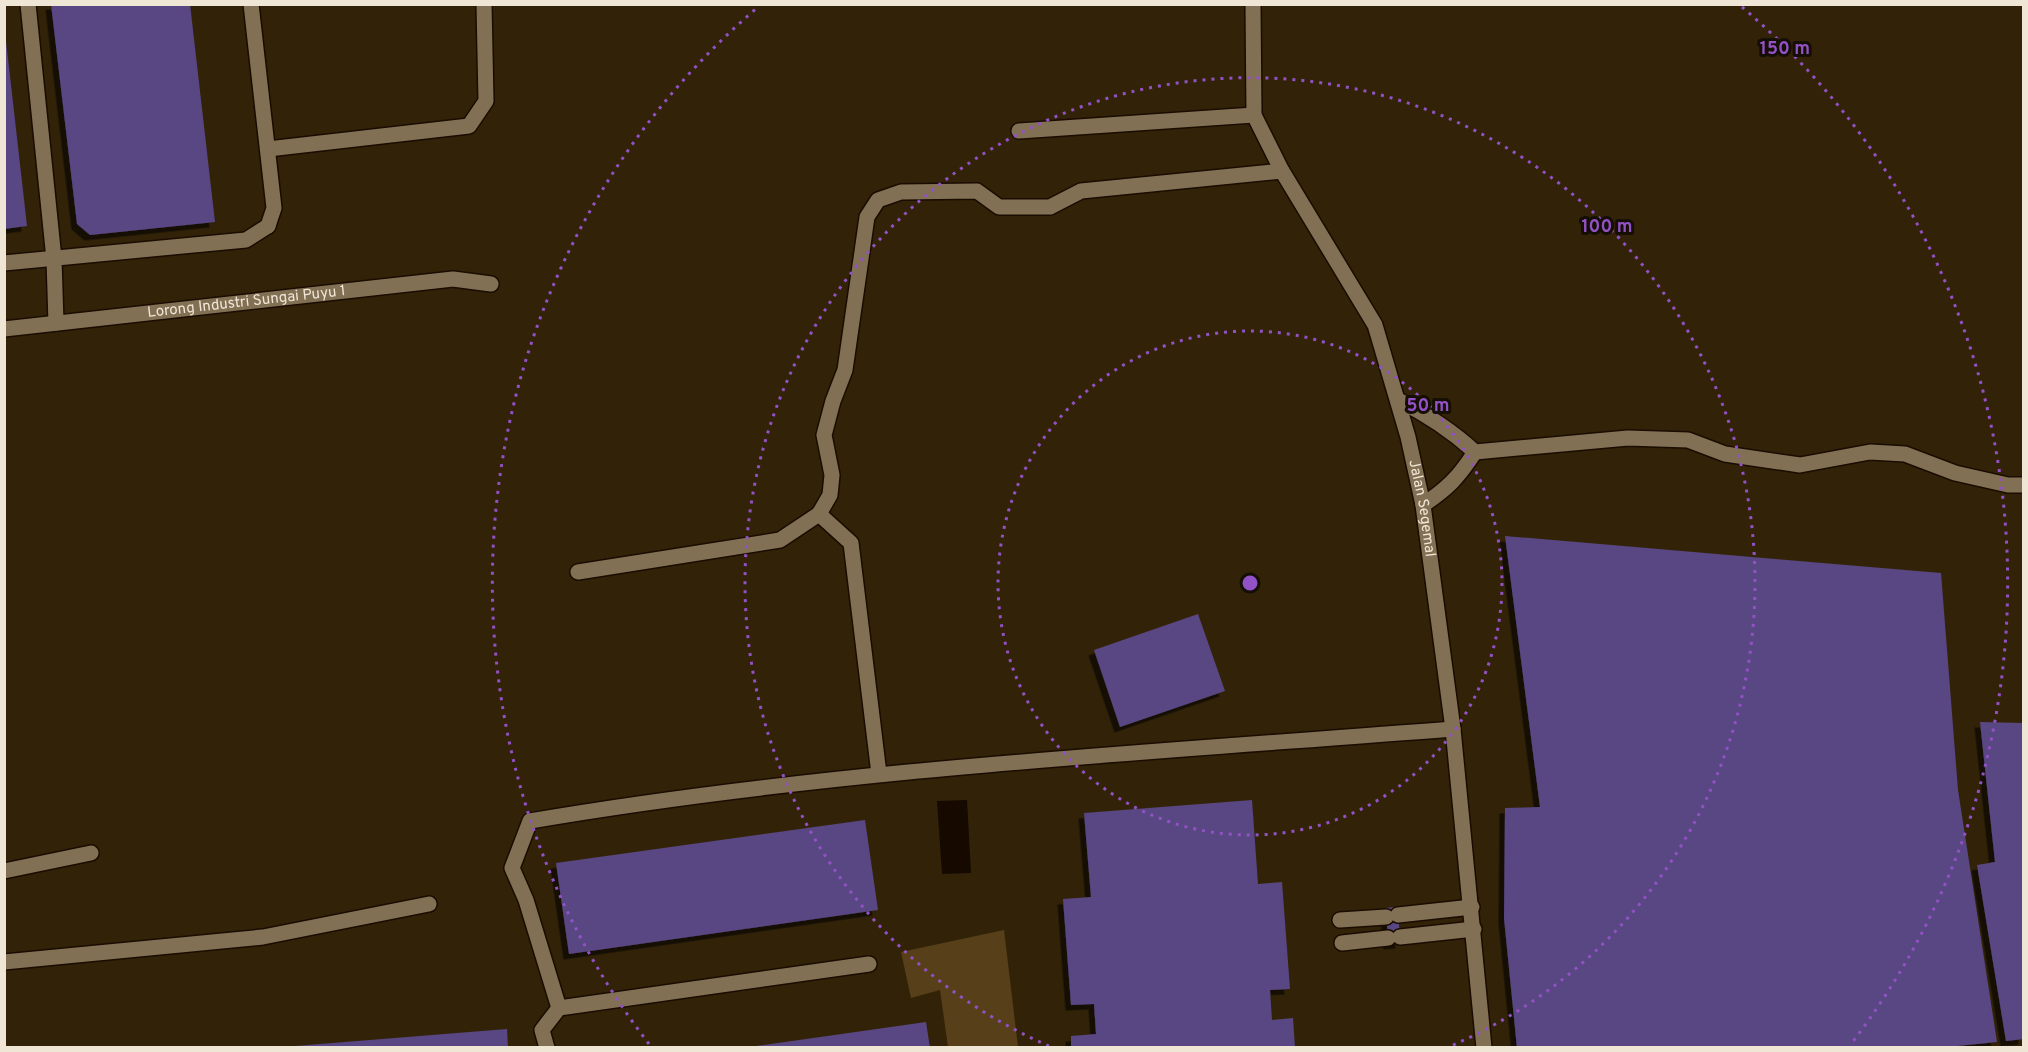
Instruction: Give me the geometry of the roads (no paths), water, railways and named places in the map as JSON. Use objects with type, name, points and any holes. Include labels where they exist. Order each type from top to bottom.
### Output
[{"type":"street","points":[[28,4],[54,259],[56,323]]},
{"type":"street","points":[[4,263],[246,240],[268,226],[274,208],[251,4]]},
{"type":"street","points":[[268,149],[469,126],[486,101],[484,4]]},
{"type":"street","name":"Jalan Segemal","points":[[1253,4],[1254,115],[1282,171],[1375,325],[1408,437],[1423,505],[1453,729],[1485,1047]]},
{"type":"street","points":[[1019,131],[1254,115]]},
{"type":"street","points":[[578,572],[780,540],[819,514],[830,495],[832,475],[824,435],[833,400],[845,370],[867,218],[878,200],[901,192],[977,191],[999,207],[1050,207],[1081,191],[1282,171]]},
{"type":"street","name":"Lorong Industri Sungai Puyu 1","points":[[4,328],[453,279],[490,284]]},
{"type":"street","points":[[1398,400],[1423,412],[1475,452],[1628,438],[1688,440],[1725,454],[1800,465],[1870,452],[1905,454],[1955,473],[2024,485]]},
{"type":"street","points":[[1423,505],[1448,488],[1461,474],[1475,452]]},
{"type":"street","points":[[819,514],[851,543],[879,774]]},
{"type":"street","points":[[559,1008],[526,900],[512,868],[530,820],[632,803],[879,774],[1453,729]]},
{"type":"street","points":[[4,871],[92,854]]},
{"type":"street","points":[[4,962],[263,937],[429,904]]},
{"type":"street","points":[[1340,920],[1472,908]]},
{"type":"street","points":[[1342,943],[1474,929]]},
{"type":"street","points":[[547,1047],[542,1030],[559,1008],[869,964]]}]
